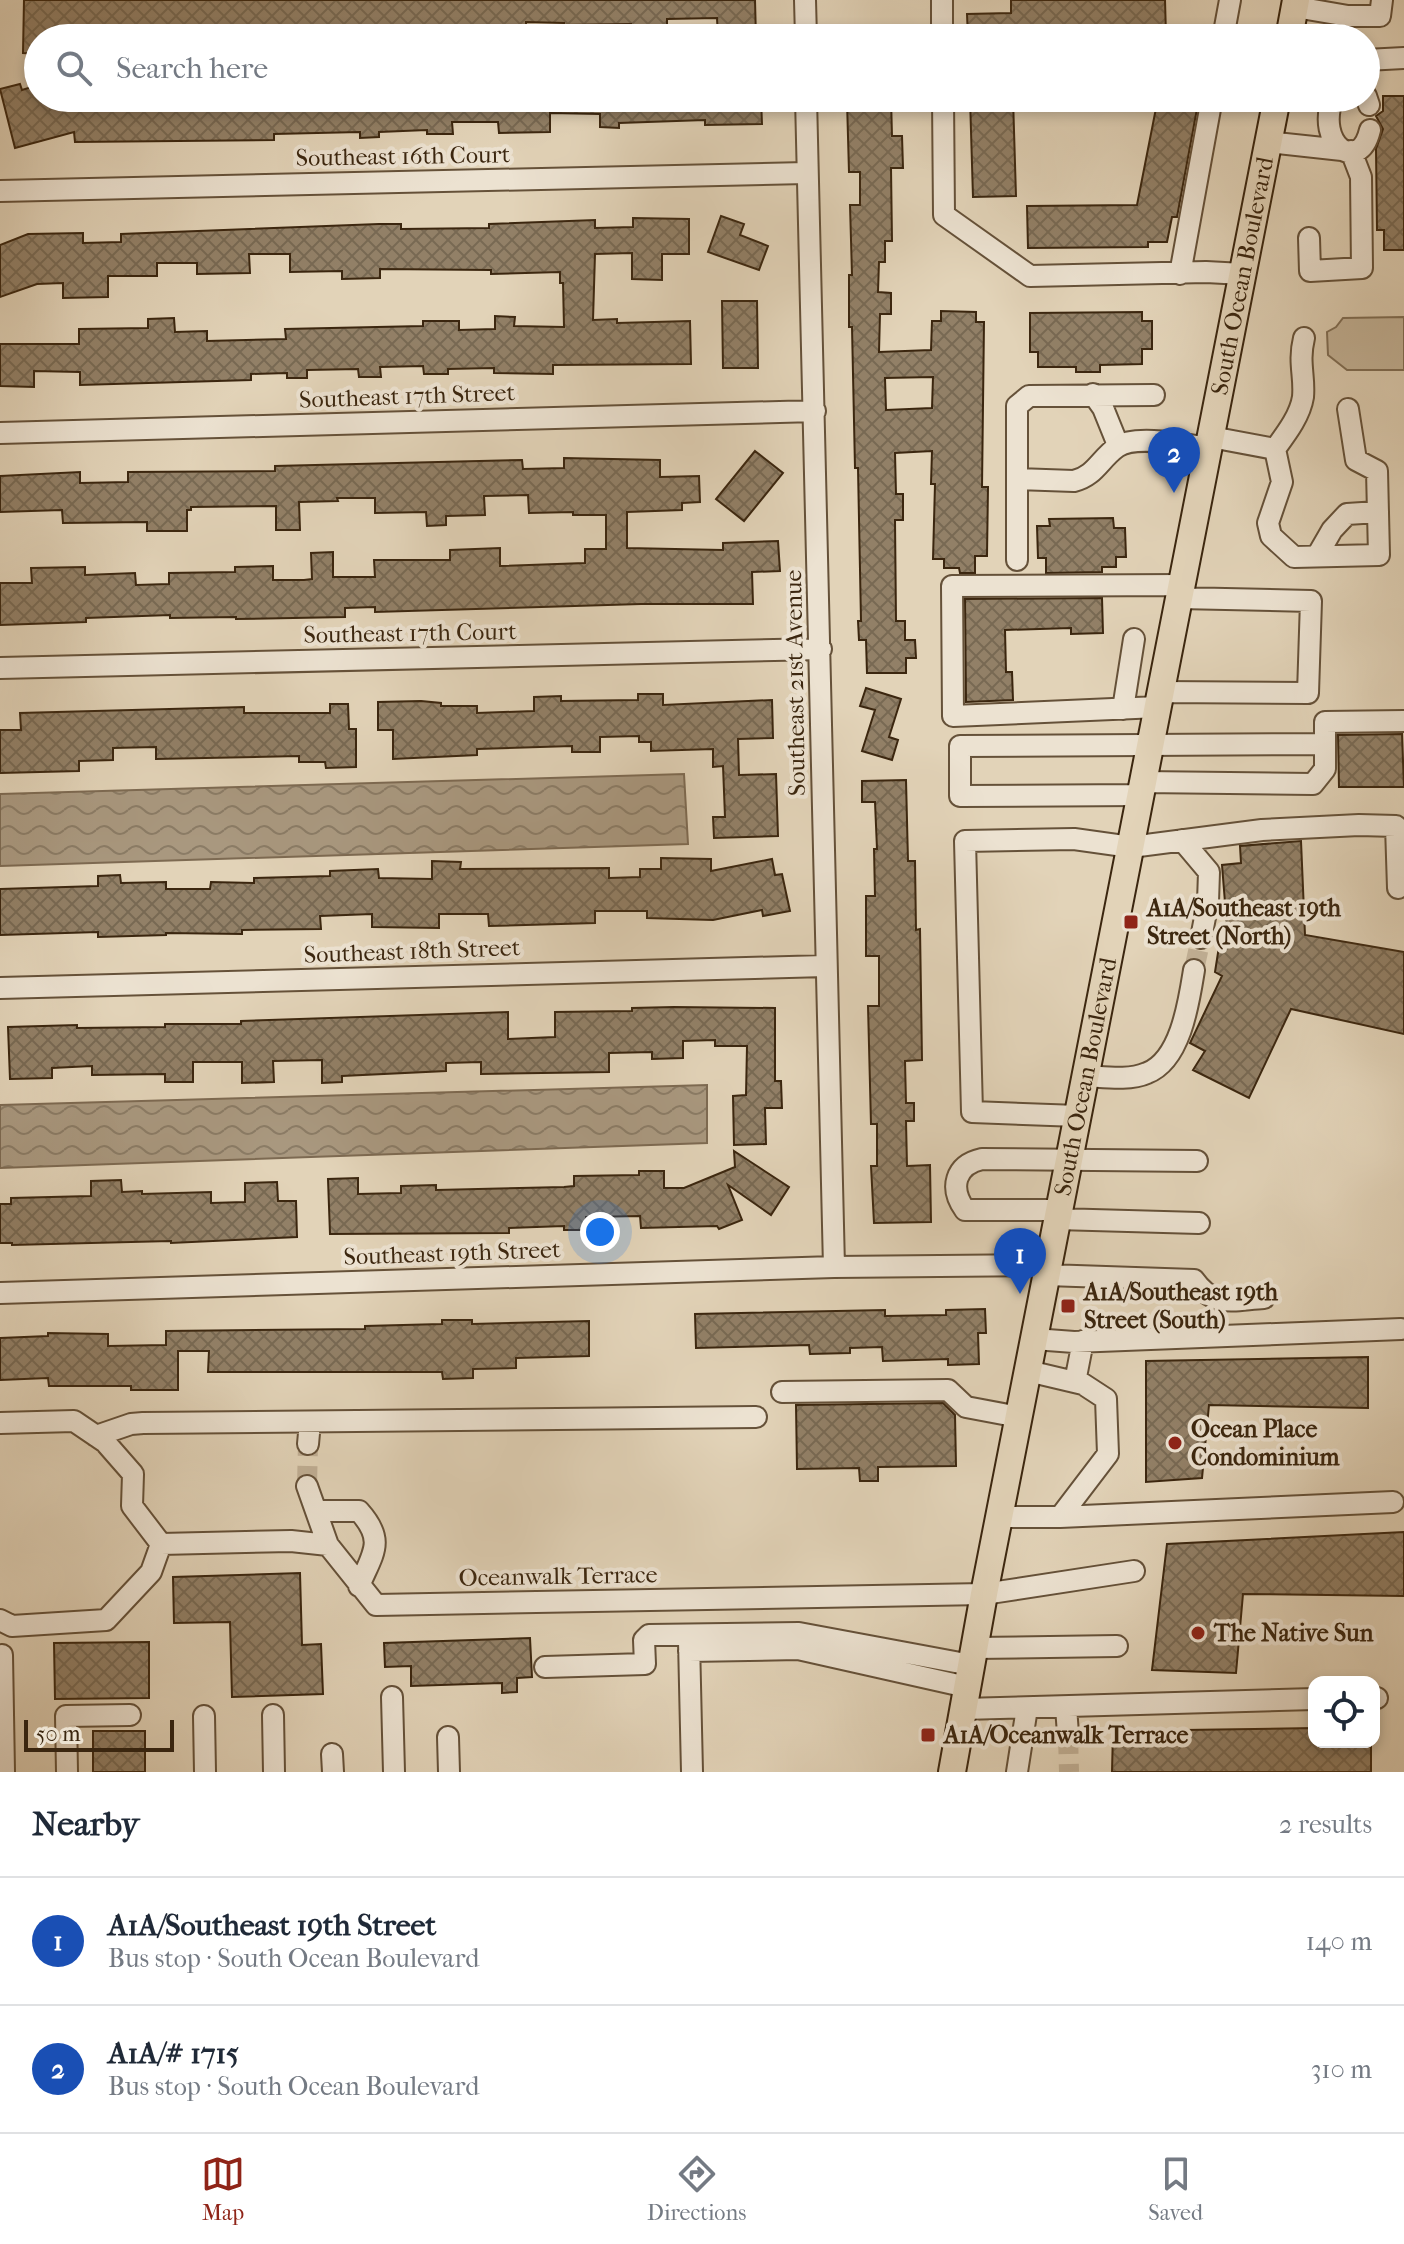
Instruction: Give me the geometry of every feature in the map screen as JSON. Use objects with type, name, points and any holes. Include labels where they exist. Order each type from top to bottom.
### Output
[{"type":"main road","points":[[1292,24],[1296,3]]},
{"type":"main road","name":"South Ocean Boulevard","points":[[952,1772],[984,1594],[1274,112]]},
{"type":"street","points":[[805,0],[806,24]]},
{"type":"street","points":[[942,0],[942,24]]},
{"type":"street","points":[[1226,24],[1230,0]]},
{"type":"street","points":[[1296,3],[1348,16],[1380,16],[1382,0]]},
{"type":"street","points":[[1380,59],[1404,58]]},
{"type":"street","name":"Southeast 21st Avenue","points":[[806,112],[834,1267]]},
{"type":"street","points":[[943,112],[944,215],[1030,276],[1243,274]]},
{"type":"street","points":[[1180,274],[1209,112]]},
{"type":"street","points":[[1309,238],[1310,271],[1362,268],[1361,177],[1346,151],[1334,144],[1330,135],[1332,112]]},
{"type":"street","points":[[1268,142],[1346,151],[1361,148],[1367,142],[1370,130]]},
{"type":"street","name":"Southeast 16th Court","points":[[0,191],[806,173]]},
{"type":"street","points":[[1304,338],[1300,354],[1303,397],[1295,419],[1275,449],[1282,482],[1268,523],[1271,536],[1294,557],[1379,555],[1377,471],[1356,460],[1348,409]]},
{"type":"street","points":[[1093,394],[1103,408],[1118,445]]},
{"type":"street","points":[[1017,560],[1017,406],[1029,396],[1154,395]]},
{"type":"street","name":"Southeast 17th Street","points":[[0,433],[815,411]]},
{"type":"street","points":[[1017,479],[1082,479],[1094,472],[1118,445],[1152,440],[1275,449]]},
{"type":"street","points":[[1317,556],[1332,530],[1347,514],[1378,512]]},
{"type":"street","points":[[952,586],[1180,592],[1311,601],[1308,693],[1159,700],[1123,709],[953,716],[952,586]]},
{"type":"street","points":[[1123,709],[1134,639]]},
{"type":"street","name":"Southeast 17th Court","points":[[0,668],[821,649]]},
{"type":"street","points":[[1325,744],[960,746],[960,796],[1313,784],[1325,769],[1325,744],[1325,722],[1404,721]]},
{"type":"street","points":[[1078,1116],[972,1112],[965,841],[1074,839],[1131,847],[1262,830],[1396,826],[1398,888]]},
{"type":"street","points":[[1182,840],[1209,872],[1208,902],[1201,938]]},
{"type":"street","name":"Southeast 18th Street","points":[[0,988],[825,966]]},
{"type":"street","points":[[1086,1076],[1131,1078],[1150,1073],[1165,1061],[1185,1019],[1194,970]]},
{"type":"street","points":[[1197,1161],[982,1159],[970,1162],[961,1169],[956,1179],[956,1193],[965,1210],[1199,1223]]},
{"type":"street","name":"Southeast 19th Street","points":[[0,1293],[834,1267],[1048,1270],[1194,1280],[1215,1301],[1264,1298]]},
{"type":"street","points":[[1034,1339],[1083,1341],[1401,1329]]},
{"type":"street","points":[[1075,1382],[1083,1341]]},
{"type":"street","points":[[1028,1371],[1075,1382],[1106,1399],[1108,1454],[1060,1517]]},
{"type":"street","points":[[782,1392],[948,1390],[966,1407],[1019,1417]]},
{"type":"street","points":[[96,1436],[143,1423],[756,1417]]},
{"type":"street","points":[[0,1423],[74,1421],[105,1442],[133,1474],[132,1506],[161,1544]]},
{"type":"street","points":[[308,1444],[310,1422]]},
{"type":"street","name":"Oceanwalk Terrace","points":[[307,1486],[328,1545],[376,1605],[984,1594],[1134,1571]]},
{"type":"street","points":[[999,1517],[1393,1502]]},
{"type":"street","points":[[317,1511],[359,1511],[374,1527],[376,1547],[359,1586]]},
{"type":"street","points":[[161,1544],[291,1541],[328,1545]]},
{"type":"street","points":[[0,1620],[12,1626],[106,1620],[151,1572],[161,1544]]},
{"type":"street","points":[[545,1667],[645,1664],[644,1640],[649,1635],[689,1642],[799,1633],[969,1677],[1027,1708],[1308,1699]]},
{"type":"street","points":[[689,1642],[692,1772]]},
{"type":"street","points":[[969,1677],[1117,1646]]},
{"type":"street","points":[[2,1655],[4,1772]]},
{"type":"street","points":[[392,1697],[394,1772]]},
{"type":"street","points":[[1066,1707],[1068,1734]]},
{"type":"street","points":[[1017,1772],[1027,1708]]},
{"type":"street","points":[[67,1772],[66,1716],[130,1715]]},
{"type":"street","points":[[273,1715],[274,1772]]},
{"type":"street","points":[[204,1716],[205,1772]]},
{"type":"street","points":[[448,1737],[449,1772]]},
{"type":"shaded area","points":[[1404,317],[1404,370],[1347,370],[1328,355],[1327,332],[1343,318]]},
{"type":"water","points":[[684,774],[688,844],[0,866],[0,794]]},
{"type":"water","points":[[707,1085],[707,1143],[0,1168],[0,1105]]},
{"type":"building","points":[[24,0],[755,0],[756,24],[717,24],[717,18],[667,19],[667,24],[24,24],[23,53]]},
{"type":"building","points":[[1011,0],[1165,0],[1166,24],[967,24],[967,14],[1011,13]]},
{"type":"building","points":[[20,84],[24,89],[24,112],[762,112],[762,124],[705,125],[705,120],[619,123],[619,128],[600,127],[600,114],[550,113],[550,132],[499,133],[498,122],[452,122],[453,134],[427,134],[427,130],[379,132],[379,137],[360,138],[360,132],[274,134],[274,140],[75,142],[74,132],[15,148],[0,89]]},
{"type":"building","points":[[1383,96],[1404,96],[1404,250],[1384,250],[1384,230],[1377,230],[1376,149],[1383,129],[1376,116],[1383,111]]},
{"type":"building","points":[[847,112],[891,112],[892,136],[902,136],[903,168],[891,168],[892,241],[885,241],[885,262],[879,262],[878,292],[891,293],[891,314],[880,314],[879,352],[931,350],[932,321],[941,321],[941,311],[976,312],[976,322],[984,322],[982,487],[988,487],[987,556],[975,556],[975,573],[944,568],[944,559],[933,559],[935,484],[931,484],[932,451],[895,453],[896,494],[903,494],[903,520],[895,520],[896,621],[905,621],[905,640],[915,640],[916,658],[906,658],[906,673],[867,673],[866,640],[859,640],[858,468],[855,468],[849,275],[852,275],[850,205],[860,205],[860,172],[849,172]],"holes":[[[933,377],[932,408],[886,410],[885,378]]]},
{"type":"building","points":[[970,112],[1013,112],[1016,196],[973,197]]},
{"type":"building","points":[[1155,112],[1196,112],[1177,217],[1172,217],[1167,242],[1148,242],[1148,247],[1028,248],[1027,206],[1137,205]]},
{"type":"building","points":[[721,216],[744,224],[740,235],[768,246],[759,270],[708,252]]},
{"type":"building","points":[[633,218],[689,219],[689,254],[662,254],[662,280],[632,279],[632,253],[595,254],[593,320],[617,319],[617,323],[690,321],[691,364],[553,365],[553,374],[494,373],[494,368],[448,369],[448,374],[424,374],[423,366],[380,367],[381,377],[359,377],[358,369],[307,370],[307,378],[287,378],[287,373],[251,374],[251,380],[80,385],[80,372],[34,371],[34,387],[0,386],[0,344],[79,344],[79,329],[148,328],[148,319],[174,318],[175,332],[207,331],[207,341],[286,339],[285,329],[423,326],[423,321],[459,321],[459,330],[495,329],[495,316],[515,317],[514,326],[564,327],[560,272],[491,274],[491,270],[380,269],[380,278],[342,279],[342,271],[290,272],[290,254],[249,254],[250,273],[197,274],[197,263],[157,263],[157,276],[108,276],[108,297],[63,298],[63,283],[37,284],[0,297],[0,245],[28,234],[83,233],[83,243],[121,242],[121,234],[379,224],[401,224],[401,229],[489,228],[489,224],[595,220],[595,228],[633,227]]},
{"type":"building","points":[[722,301],[757,301],[758,368],[723,368]]},
{"type":"building","points":[[1142,312],[1142,321],[1152,321],[1152,349],[1142,349],[1142,364],[1100,365],[1100,372],[1076,372],[1076,367],[1038,367],[1038,352],[1030,352],[1030,313]]},
{"type":"building","points":[[755,451],[783,473],[744,521],[716,499]]},
{"type":"building","points":[[564,458],[660,460],[660,477],[699,476],[700,502],[682,503],[682,510],[627,512],[627,548],[723,550],[723,543],[778,541],[780,571],[752,572],[753,604],[375,612],[375,607],[345,608],[345,617],[236,619],[170,618],[170,615],[0,625],[0,583],[32,583],[31,568],[85,567],[85,575],[135,573],[136,585],[169,584],[169,573],[235,572],[235,567],[273,566],[273,580],[312,579],[311,553],[333,552],[333,577],[375,577],[374,560],[450,560],[450,550],[500,548],[500,566],[585,563],[585,549],[606,549],[606,515],[529,513],[528,495],[484,496],[485,515],[446,516],[446,525],[427,526],[426,512],[375,513],[375,498],[337,498],[338,501],[299,502],[300,530],[276,530],[276,506],[191,507],[187,510],[187,531],[147,531],[147,522],[63,523],[62,510],[0,512],[0,476],[80,472],[80,483],[128,482],[128,472],[275,471],[275,466],[522,460],[523,469],[564,468]]},
{"type":"building","points":[[1113,518],[1114,528],[1125,528],[1126,557],[1116,557],[1116,567],[1102,567],[1102,572],[1046,573],[1046,558],[1038,558],[1037,526],[1050,526],[1049,519]]},
{"type":"building","points":[[1102,598],[1103,633],[1071,634],[1071,628],[1005,630],[1006,672],[1012,672],[1013,700],[966,702],[965,599]]},
{"type":"building","points":[[866,688],[901,699],[889,737],[898,740],[892,760],[862,751],[875,710],[860,706]]},
{"type":"building","points":[[638,694],[663,694],[663,705],[772,700],[773,738],[738,739],[739,775],[776,774],[778,836],[714,838],[713,817],[725,817],[723,766],[713,767],[713,749],[651,751],[651,742],[639,742],[639,736],[600,737],[600,752],[572,752],[572,746],[477,749],[477,755],[393,759],[393,730],[378,730],[378,702],[421,701],[441,703],[441,706],[477,706],[477,713],[534,711],[534,697],[561,696],[561,701],[638,700]]},
{"type":"building","points":[[330,704],[348,704],[349,729],[356,729],[356,767],[326,768],[325,762],[299,762],[299,756],[156,759],[156,747],[113,748],[113,760],[79,761],[79,771],[0,773],[0,730],[21,730],[20,713],[244,707],[244,713],[330,713]]},
{"type":"building","points":[[1402,734],[1404,787],[1339,787],[1338,735]]},
{"type":"building","points":[[906,780],[908,861],[915,861],[916,930],[920,929],[922,1060],[905,1061],[906,1103],[914,1103],[914,1121],[906,1121],[907,1166],[930,1165],[931,1222],[874,1223],[871,1166],[877,1166],[877,1124],[871,1124],[868,1006],[879,1006],[879,956],[866,956],[866,896],[875,896],[874,849],[877,849],[875,802],[862,802],[862,781]]},
{"type":"building","points":[[1301,841],[1305,935],[1404,952],[1404,1034],[1291,1009],[1249,1098],[1193,1070],[1205,1051],[1190,1043],[1222,976],[1215,972],[1220,940],[1228,940],[1222,865],[1241,863],[1240,846]]},
{"type":"building","points":[[661,858],[711,859],[711,871],[772,859],[775,875],[782,874],[790,911],[763,916],[762,910],[713,920],[647,918],[647,911],[595,911],[595,923],[489,926],[488,914],[439,914],[439,928],[372,927],[372,914],[320,916],[321,929],[242,930],[242,934],[166,933],[98,937],[98,932],[0,935],[0,889],[98,886],[98,876],[120,875],[121,883],[166,882],[166,889],[210,889],[211,882],[254,883],[254,878],[330,876],[330,871],[378,869],[379,878],[432,879],[432,861],[461,862],[460,869],[609,868],[609,878],[640,877],[640,869],[661,869]]},
{"type":"building","points":[[674,1007],[775,1008],[775,1081],[781,1081],[782,1108],[765,1108],[766,1144],[734,1145],[733,1096],[746,1095],[747,1046],[715,1046],[715,1040],[683,1041],[683,1058],[652,1059],[652,1052],[609,1053],[609,1072],[481,1074],[481,1062],[446,1063],[446,1071],[342,1076],[342,1082],[322,1083],[322,1060],[273,1061],[274,1082],[242,1083],[242,1062],[193,1062],[193,1082],[165,1082],[165,1074],[92,1075],[92,1066],[52,1068],[52,1078],[10,1079],[8,1027],[165,1027],[165,1024],[241,1024],[241,1021],[508,1012],[508,1039],[555,1037],[555,1012]]},
{"type":"building","points":[[734,1151],[789,1187],[771,1215],[728,1185],[742,1220],[719,1229],[717,1226],[641,1228],[640,1216],[586,1217],[586,1230],[564,1230],[564,1226],[509,1228],[509,1233],[330,1234],[328,1179],[358,1178],[358,1194],[401,1193],[401,1186],[436,1185],[436,1190],[564,1187],[574,1186],[574,1176],[639,1175],[639,1171],[664,1171],[664,1188],[684,1188],[735,1167]]},
{"type":"building","points":[[121,1180],[122,1192],[211,1192],[211,1203],[245,1202],[245,1183],[277,1182],[278,1201],[296,1201],[297,1237],[171,1243],[0,1243],[0,1204],[11,1204],[11,1198],[91,1196],[91,1181]]},
{"type":"building","points":[[985,1309],[986,1333],[978,1333],[979,1364],[948,1365],[948,1359],[883,1361],[882,1347],[850,1348],[850,1353],[810,1354],[809,1345],[696,1348],[695,1314],[885,1310],[885,1316],[946,1315],[946,1310]]},
{"type":"building","points":[[442,1320],[472,1320],[472,1324],[589,1321],[589,1356],[516,1358],[516,1368],[473,1369],[473,1378],[443,1379],[442,1372],[208,1372],[209,1351],[178,1351],[178,1390],[131,1390],[131,1386],[49,1386],[48,1378],[0,1380],[0,1338],[48,1336],[48,1333],[108,1334],[108,1346],[166,1345],[166,1331],[365,1329],[365,1326],[442,1324]]},
{"type":"building","name":"Ocean Place Condominium","points":[[1368,1357],[1368,1408],[1209,1405],[1202,1478],[1146,1482],[1146,1361]]},
{"type":"building","points":[[943,1403],[955,1415],[956,1466],[878,1467],[878,1481],[860,1481],[859,1468],[797,1469],[796,1405]]},
{"type":"building","name":"The Native Sun","points":[[1404,1532],[1404,1596],[1243,1594],[1236,1673],[1152,1670],[1167,1544]]},
{"type":"building","points":[[300,1573],[302,1645],[321,1644],[323,1694],[232,1697],[230,1622],[174,1623],[173,1577]]},
{"type":"building","points":[[530,1638],[532,1677],[517,1678],[517,1692],[502,1693],[502,1683],[411,1686],[411,1666],[385,1667],[384,1643]]},
{"type":"building","points":[[149,1642],[149,1698],[55,1699],[54,1643]]},
{"type":"building","points":[[1308,1728],[1308,1748],[1371,1748],[1371,1772],[1112,1772],[1113,1731]]},
{"type":"building","points":[[93,1731],[145,1731],[145,1772],[93,1772]]},
{"type":"tunnel","points":[[1194,970],[1201,938]]},
{"type":"tunnel","points":[[307,1486],[308,1444]]},
{"type":"tunnel","points":[[1068,1734],[1069,1772]]},
{"type":"place","name":"A1A/# 1715","points":[[1174,493]]},
{"type":"place","name":"A1A/Southeast 19th Street (North)","points":[[1131,922]]},
{"type":"place","name":"A1A/Southeast 19th Street","points":[[1020,1294]]},
{"type":"place","name":"A1A/Southeast 19th Street (South)","points":[[1068,1306]]},
{"type":"place","name":"Ocean Place Condominium","points":[[1175,1443]]},
{"type":"place","name":"The Native Sun","points":[[1198,1633]]},
{"type":"place","name":"A1A/Oceanwalk Terrace","points":[[928,1735]]}]
